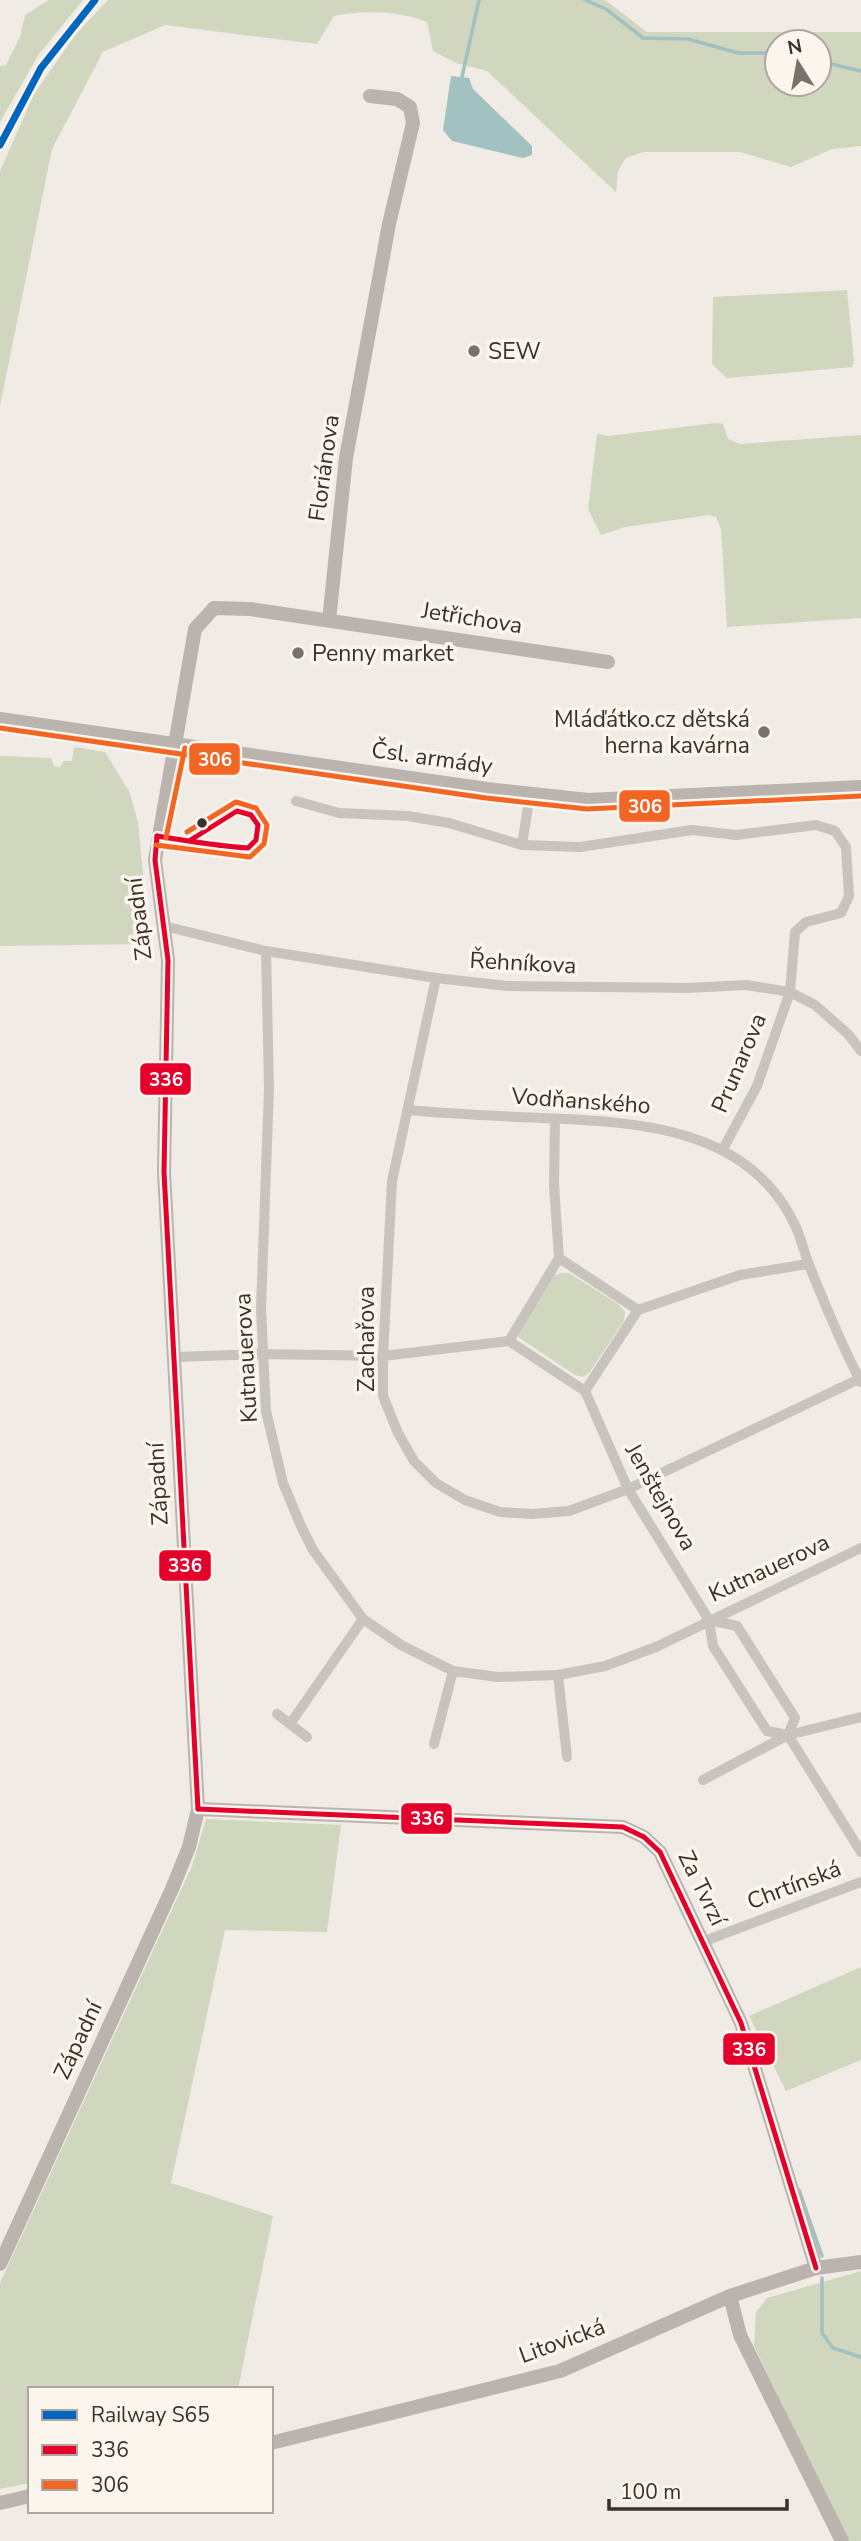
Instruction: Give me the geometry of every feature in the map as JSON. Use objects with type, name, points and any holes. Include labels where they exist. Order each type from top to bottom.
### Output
[{"type":"street","name":"Floriánova","points":[[330,620],[346,458],[388,224],[413,123],[410,107],[397,99],[370,96]]},
{"type":"street","points":[[176,746],[195,629],[214,608],[250,609],[330,620]]},
{"type":"street","name":"Jetřichova","points":[[330,620],[608,662]]},
{"type":"street","name":"Čsl. armády","points":[[0,719],[530,794],[626,800],[747,790],[861,787]]},
{"type":"street","name":"Západní","points":[[0,2264],[172,1889],[190,1847],[198,1809],[164,1172],[168,960],[155,860],[163,804],[176,746]]},
{"type":"street","points":[[296,801],[339,813],[408,816],[449,823],[522,845],[530,794]]},
{"type":"street","name":"Prunarova","points":[[522,845],[580,847],[692,830],[736,835],[816,825],[835,831],[846,846],[849,896],[841,913],[806,922],[795,932],[790,992],[757,1086],[723,1149]]},
{"type":"street","name":"Řehníkova","points":[[164,926],[266,951],[436,978],[507,986],[688,988],[746,985],[790,992],[815,1005],[848,1034],[861,1051]]},
{"type":"street","name":"Kutnauerova","points":[[266,951],[269,1088],[262,1354],[265,1410],[283,1483],[313,1550],[363,1619],[401,1645],[453,1671],[498,1677],[558,1675],[605,1666],[656,1647],[861,1548]]},
{"type":"street","name":"Zachařova","points":[[436,978],[392,1181],[383,1356],[383,1395],[398,1433],[421,1468],[436,1483],[465,1500],[500,1512],[569,1511],[628,1489],[860,1380]]},
{"type":"street","name":"Vodňanského","points":[[408,1110],[611,1120],[668,1130],[723,1149],[752,1167],[773,1190],[795,1225],[808,1264],[860,1380]]},
{"type":"street","points":[[509,1341],[559,1258],[554,1185],[555,1119]]},
{"type":"street","points":[[559,1258],[638,1310]]},
{"type":"street","points":[[174,1357],[262,1354],[383,1356],[509,1341],[585,1391],[638,1310],[740,1275],[808,1264]]},
{"type":"street","name":"Jenštejnova","points":[[585,1391],[628,1489],[709,1620],[713,1646],[767,1731],[788,1735],[861,1852]]},
{"type":"street","points":[[290,1724],[363,1619]]},
{"type":"street","name":"Jenštejnova","points":[[709,1620],[737,1626],[795,1717],[788,1735]]},
{"type":"street","points":[[434,1744],[453,1671]]},
{"type":"street","points":[[558,1675],[566,1757]]},
{"type":"street","points":[[277,1714],[307,1737]]},
{"type":"street","points":[[703,1780],[788,1735],[861,1717]]},
{"type":"street","name":"Za Tvrzí","points":[[198,1809],[623,1828],[644,1837],[660,1852],[741,2023],[816,2268]]},
{"type":"street","name":"Chrtínská","points":[[702,1942],[861,1882]]},
{"type":"street","name":"Litovická","points":[[273,2443],[560,2371],[730,2296],[816,2268],[861,2262]]},
{"type":"street","points":[[730,2296],[740,2335],[842,2541]]},
{"type":"street","points":[[0,2503],[28,2496]]},
{"type":"green space","points":[[49,0],[83,0],[39,54],[0,122],[0,66],[6,65],[20,37],[25,15]]},
{"type":"green space","points":[[108,0],[605,0],[647,32],[763,32],[763,98],[833,98],[833,32],[861,32],[861,146],[832,149],[791,167],[740,152],[643,152],[626,158],[618,171],[616,192],[487,71],[456,63],[433,51],[427,22],[381,13],[334,16],[317,44],[165,25],[103,52],[52,149],[0,406],[0,171],[34,94],[76,34]]},
{"type":"green space","points":[[847,290],[854,361],[852,367],[727,378],[712,364],[713,297]]},
{"type":"green space","points":[[723,424],[728,439],[740,444],[861,435],[861,618],[727,627],[721,529],[716,517],[709,515],[625,527],[601,535],[588,509],[597,434],[608,436]]},
{"type":"green space","points":[[74,747],[105,752],[129,791],[138,822],[150,944],[0,946],[0,756],[51,758],[54,766],[60,767],[64,761],[72,761]]},
{"type":"green space","points":[[569,1273],[618,1304],[625,1312],[624,1321],[589,1373],[583,1377],[575,1375],[518,1337],[519,1331],[555,1275]]},
{"type":"green space","points":[[206,1819],[341,1825],[327,1932],[225,1930],[171,2183],[273,2216],[238,2387],[28,2387],[28,2483],[0,2489],[0,2283],[192,1866]]},
{"type":"green space","points":[[861,1967],[861,2060],[786,2091],[749,2016]]},
{"type":"green space","points":[[861,2271],[861,2541],[848,2541],[754,2346],[756,2312],[767,2298]]},
{"type":"water","points":[[451,76],[469,78],[473,89],[532,146],[532,155],[523,158],[452,141],[443,130]]},
{"type":"waterway","points":[[462,77],[479,0]]},
{"type":"waterway","points":[[585,0],[606,9],[643,38],[688,39],[738,53],[763,53]]},
{"type":"waterway","points":[[833,64],[861,71]]},
{"type":"waterway","points":[[799,2190],[822,2256]]},
{"type":"waterway","points":[[822,2278],[822,2333],[833,2348],[861,2357]]},
{"type":"rail line","name":"S65","points":[[0,145],[41,68],[95,0]]},
{"type":"transit line","name":"306","points":[[0,728],[486,798],[587,809],[861,796]]},
{"type":"transit line","name":"306","points":[[166,838],[185,748]]},
{"type":"transit line","name":"306","points":[[156,845],[250,857],[264,844],[267,825],[256,808],[236,802],[187,832]]},
{"type":"transit line","name":"336","points":[[157,836],[213,845],[248,848],[256,840],[258,825],[251,815],[237,811],[189,841]]},
{"type":"transit line","name":"336","points":[[157,836],[155,860],[168,960],[164,1172],[198,1809]]},
{"type":"transit line","name":"336","points":[[198,1809],[623,1827],[644,1837],[660,1852],[741,2023],[816,2268]]},
{"type":"place","name":"SEW","points":[[474,351]]},
{"type":"place","name":"Penny market","points":[[298,653]]},
{"type":"place","name":"Mláďátko.cz dětská herna kavárna","points":[[764,732]]}]
